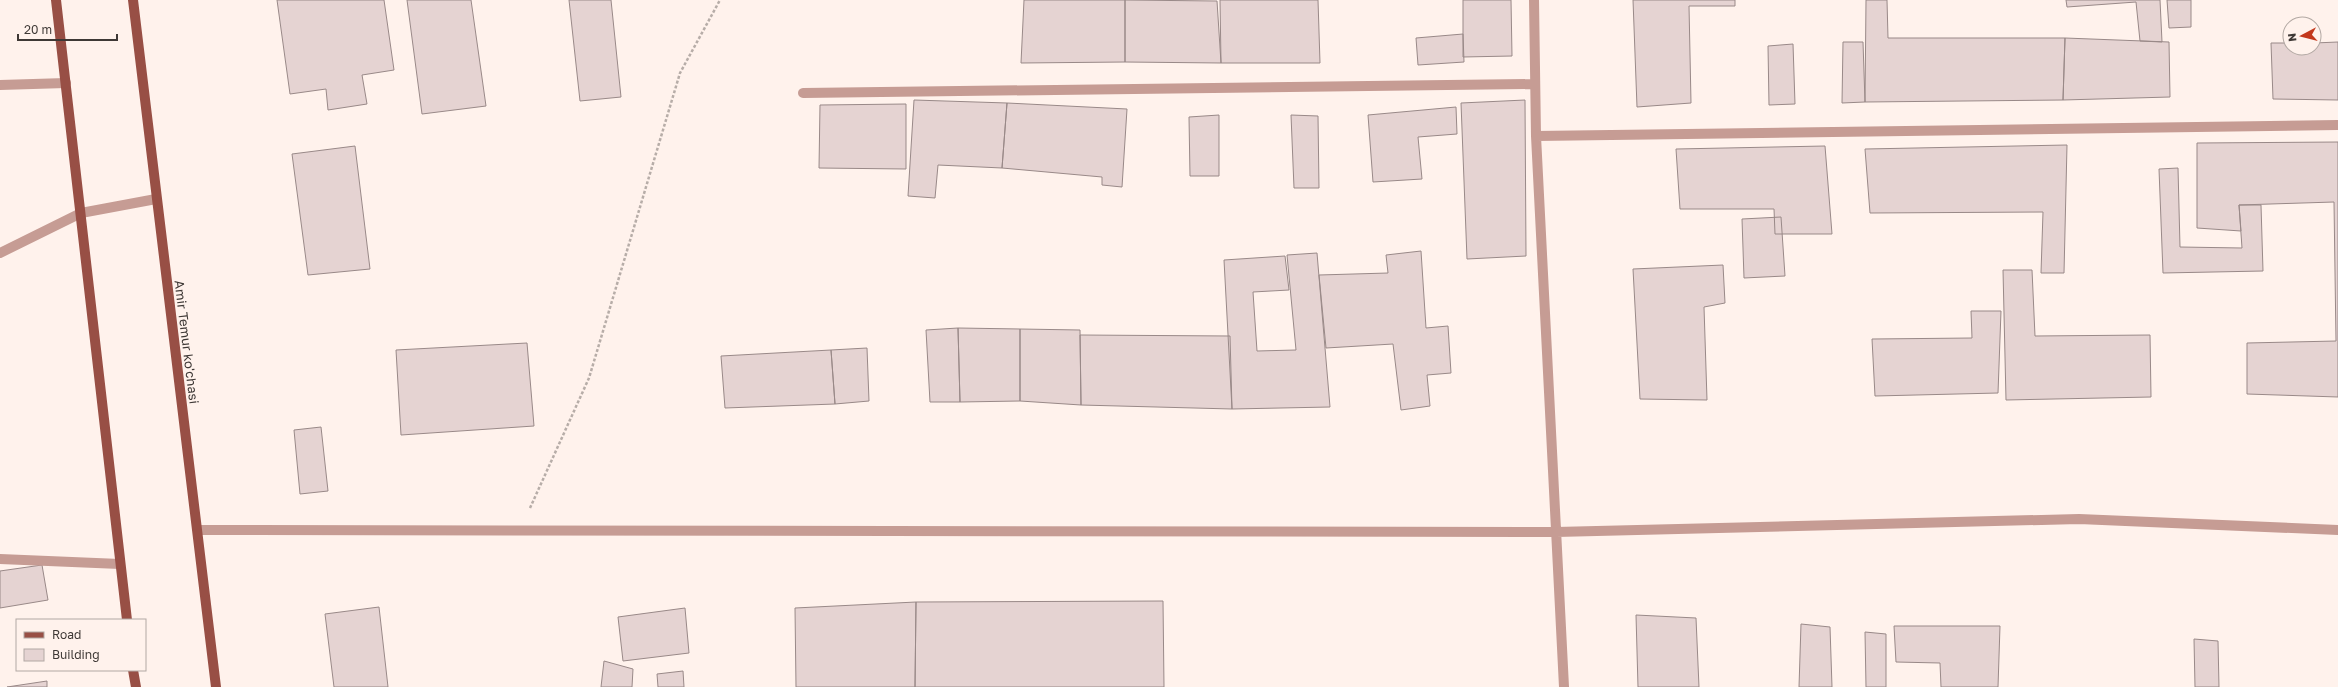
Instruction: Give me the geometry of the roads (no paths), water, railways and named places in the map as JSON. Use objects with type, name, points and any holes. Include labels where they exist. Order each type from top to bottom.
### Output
[{"type":"main road","points":[[56,0],[127,619]]},
{"type":"main road","name":"Amir Temur ko'chasi","points":[[133,0],[216,687]]},
{"type":"main road","points":[[134,671],[136,687]]},
{"type":"street","points":[[1534,0],[1536,136],[1564,687]]},
{"type":"street","points":[[0,85],[66,83]]},
{"type":"street","points":[[803,93],[1535,84]]},
{"type":"street","points":[[1536,136],[2338,125]]},
{"type":"street","points":[[0,253],[81,213],[156,199]]},
{"type":"street","points":[[198,530],[1556,532],[2079,519],[2338,530]]},
{"type":"street","points":[[0,559],[120,564]]}]
